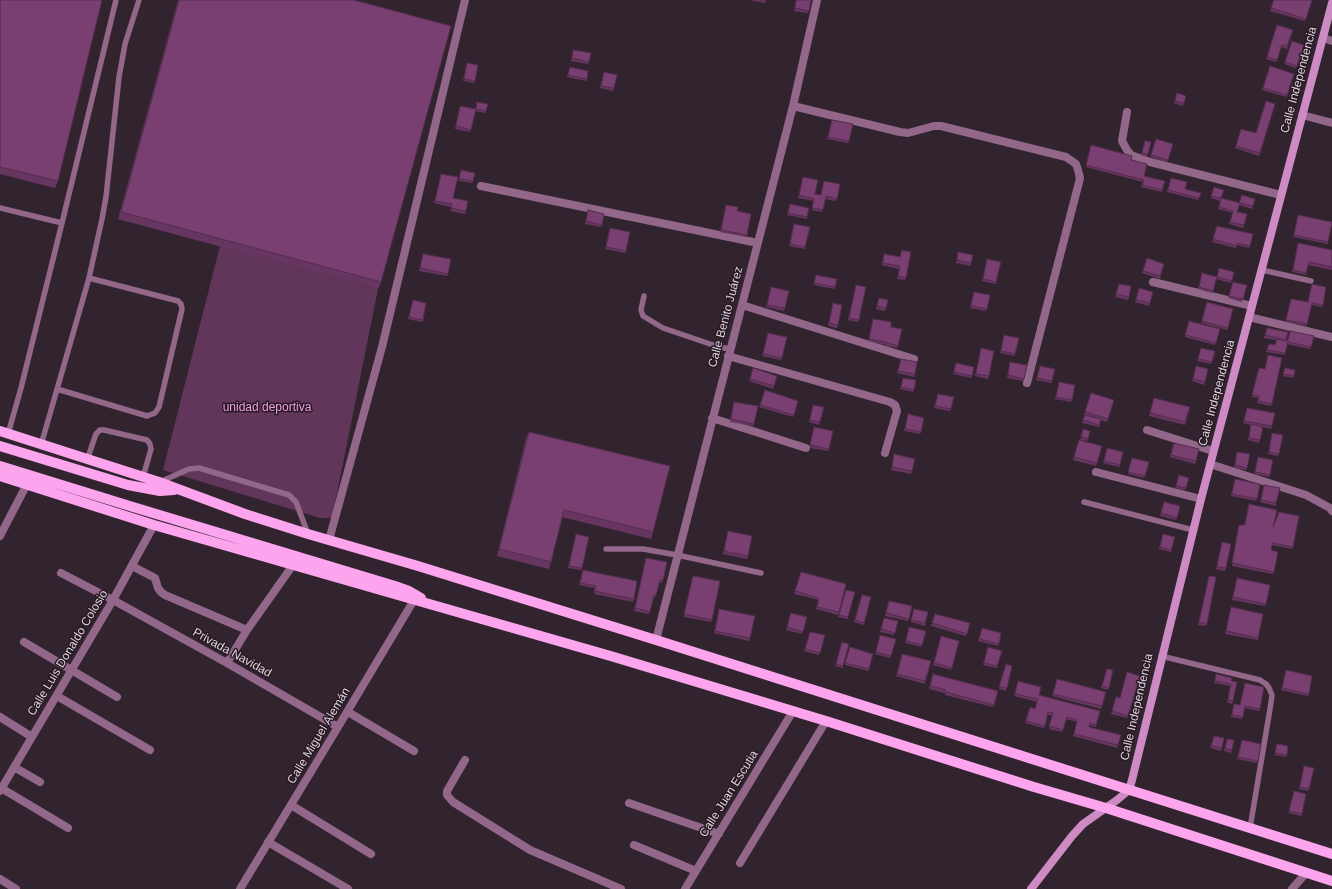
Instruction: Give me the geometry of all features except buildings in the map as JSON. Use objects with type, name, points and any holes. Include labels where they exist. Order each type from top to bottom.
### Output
[{"type":"main road","points":[[4,433],[159,482],[245,514],[308,534],[418,566],[656,640],[1332,854]]},
{"type":"main road","points":[[0,446],[128,485],[160,491],[180,490]]},
{"type":"main road","points":[[0,466],[395,586],[429,604],[826,720],[1332,881]]},
{"type":"main road","points":[[0,476],[154,525],[293,565],[416,598]]},
{"type":"street","points":[[329,540],[382,347],[465,0]]},
{"type":"street","name":"Calle Benito Juárez","points":[[656,640],[793,106],[817,0]]},
{"type":"street","name":"Calle Independencia","points":[[1129,790],[1200,499],[1332,3]]},
{"type":"street","points":[[1323,38],[1332,41]]},
{"type":"street","points":[[793,106],[900,132],[908,133],[934,126],[941,126],[1066,156],[1072,161],[1078,170],[1080,178],[1027,383]]},
{"type":"street","points":[[1127,112],[1122,141],[1131,155],[1150,162],[1281,195]]},
{"type":"street","points":[[1302,115],[1332,123]]},
{"type":"street","points":[[481,186],[758,243]]},
{"type":"street","points":[[1153,282],[1252,306]]},
{"type":"street","points":[[742,305],[914,359]]},
{"type":"street","points":[[1249,318],[1332,337]]},
{"type":"street","points":[[729,353],[890,402],[895,405],[897,412],[885,453]]},
{"type":"street","points":[[712,418],[806,448]]},
{"type":"street","points":[[1147,430],[1213,451]]},
{"type":"street","points":[[1210,464],[1306,495],[1330,508],[1332,511]]},
{"type":"street","points":[[1096,472],[1200,499]]},
{"type":"street","points":[[0,536],[27,484]]},
{"type":"street","name":"Calle Luis Donaldo Colosio","points":[[1,789],[113,600],[154,525]]},
{"type":"street","points":[[227,663],[247,630],[293,565]]},
{"type":"street","points":[[132,566],[152,575],[155,578],[158,588],[165,595],[247,630]]},
{"type":"street","name":"Privada Navidad","points":[[61,573],[227,663],[338,727]]},
{"type":"street","name":"Calle Miguel Alemán","points":[[240,889],[416,598]]},
{"type":"street","points":[[24,642],[117,697]]},
{"type":"street","points":[[57,696],[150,750]]},
{"type":"street","name":"Calle Juan Escutia","points":[[685,889],[793,711]]},
{"type":"street","points":[[348,712],[414,751]]},
{"type":"street","points":[[0,717],[32,737]]},
{"type":"street","points":[[740,863],[826,720]]},
{"type":"street","points":[[465,760],[447,791],[447,795],[452,802],[530,850],[621,889]]},
{"type":"street","points":[[14,768],[40,782]]},
{"type":"street","points":[[1,789],[68,828]]},
{"type":"street","points":[[1031,889],[1083,824],[1129,790]]},
{"type":"street","points":[[629,803],[718,834]]},
{"type":"street","points":[[291,805],[371,854]]},
{"type":"street","points":[[268,842],[348,889]]},
{"type":"street","points":[[634,845],[696,871]]},
{"type":"street","points":[[1292,889],[1306,873]]},
{"type":"street","points":[[0,879],[16,889]]},
{"type":"lane","points":[[4,433],[21,388],[116,0]]},
{"type":"lane","points":[[41,445],[89,278],[106,197],[116,94],[122,59],[125,44],[139,0]]},
{"type":"lane","points":[[0,208],[62,223]]},
{"type":"lane","points":[[1262,270],[1311,281]]},
{"type":"lane","points":[[57,389],[147,416],[155,413],[159,407],[182,309],[181,304],[178,301],[89,278]]},
{"type":"lane","points":[[644,296],[641,310],[644,316],[663,328],[719,347],[729,353]]},
{"type":"lane","points":[[87,460],[96,434],[100,430],[147,440],[151,449],[143,477]]},
{"type":"lane","points":[[159,482],[189,469],[199,468],[289,495],[296,502],[308,534]]},
{"type":"lane","points":[[1084,502],[1193,530]]},
{"type":"lane","points":[[606,549],[643,549],[761,573]]},
{"type":"lane","points":[[1161,656],[1260,680],[1269,688],[1272,695],[1271,703],[1250,828]]},
{"type":"green space","name":"unidad deportiva","points":[[220,246],[378,289],[332,518],[320,518],[163,470]]}]
